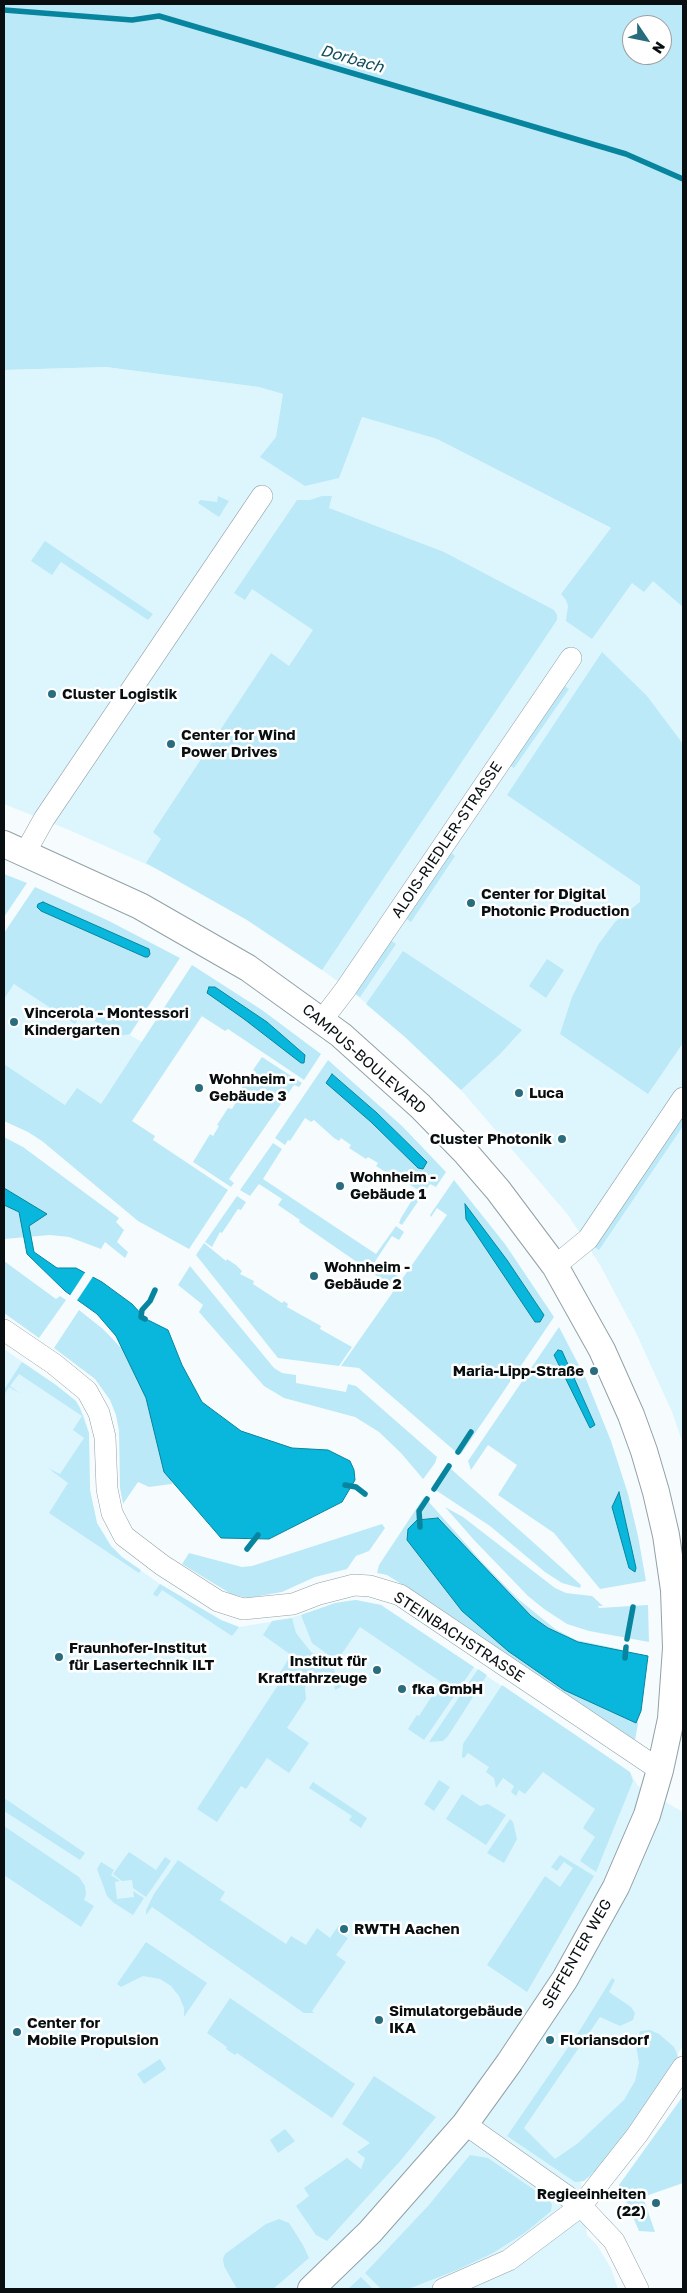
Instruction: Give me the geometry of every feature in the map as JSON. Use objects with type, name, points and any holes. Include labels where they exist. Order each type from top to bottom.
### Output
[{"type":"street","points":[[15,849],[44,819],[262,496]]},
{"type":"street","name":"ALOIS-RIEDLER-STRASSE","points":[[322,1020],[345,990],[571,658]]},
{"type":"street","name":"CAMPUS-BOULEVARD","points":[[15,849],[115,893],[178,926],[248,968],[322,1020],[420,1106],[478,1165],[555,1266],[602,1350],[631,1415],[656,1492],[666,1535],[674,1590],[676,1648],[671,1719],[660,1770]]},
{"type":"street","points":[[555,1266],[588,1239],[683,1098]]},
{"type":"street","name":"STEINBACHSTRASSE","points":[[4,1330],[54,1364],[87,1391],[99,1413],[105,1437],[107,1489],[112,1513],[124,1536],[170,1570],[218,1601],[243,1609],[293,1604],[319,1594],[354,1585],[370,1586],[400,1595],[660,1770]]},
{"type":"street","name":"SEFFENTER WEG","points":[[311,2289],[370,2232],[465,2124],[538,2021],[579,1956],[616,1887],[647,1815],[660,1770]]},
{"type":"street","points":[[443,2289],[509,2260],[581,2206],[637,2135],[683,2067]]},
{"type":"street","points":[[465,2124],[581,2206],[614,2241],[638,2289]]},
{"type":"shaded area","points":[[4,4],[683,4],[683,607],[653,581],[644,592],[632,583],[592,639],[566,621],[568,606],[561,594],[611,528],[437,439],[362,417],[339,478],[305,486],[260,457],[276,437],[283,394],[259,387],[106,367],[4,370]]},
{"type":"shaded area","points":[[106,367],[259,387],[437,439],[620,533],[683,585],[683,1444],[672,1412],[636,1333],[600,1265],[568,1215],[461,1090],[405,1037],[354,993],[322,970],[198,890],[168,874],[69,830],[4,804],[4,370]]},
{"type":"shaded area","points":[[218,496],[229,501],[219,517],[198,503],[200,500],[217,502]]},
{"type":"shaded area","points":[[322,496],[332,496],[329,508],[444,552],[554,610],[557,620],[322,970],[247,920],[146,863],[161,839],[153,832],[271,653],[289,666],[313,630],[252,589],[245,600],[234,593],[297,500],[310,500]]},
{"type":"shaded area","points":[[45,541],[153,614],[148,620],[61,562],[52,575],[31,561]]},
{"type":"shaded area","points":[[602,652],[647,696],[683,744],[683,1043],[648,1094],[560,1034],[572,997],[598,945],[615,922],[640,902],[640,886],[507,795]]},
{"type":"shaded area","points":[[563,685],[569,689],[514,768],[508,765]]},
{"type":"shaded area","points":[[450,852],[455,856],[411,922],[405,918]]},
{"type":"shaded area","points":[[4,874],[27,883],[4,917]]},
{"type":"shaded area","points":[[35,887],[109,921],[180,958],[130,1034],[119,1036],[82,1013],[75,1024],[14,984],[4,999],[4,933]]},
{"type":"shaded area","points":[[390,940],[396,944],[360,997],[354,993]]},
{"type":"shaded area","points":[[403,951],[522,1030],[500,1054],[461,1090],[405,1037],[366,1004]]},
{"type":"shaded area","points":[[547,959],[564,970],[546,998],[529,986]]},
{"type":"shaded area","points":[[192,965],[262,1010],[321,1054],[304,1080],[228,1029],[225,1031],[202,1016],[132,1121],[155,1136],[153,1140],[228,1190],[189,1249],[138,1221],[42,1141],[4,1121],[4,1064],[65,1105],[77,1088],[101,1104]]},
{"type":"shaded area","points":[[14,984],[133,1029],[130,1035],[142,1042],[101,1104],[65,1105],[4,1064],[4,999]]},
{"type":"shaded area","points":[[262,1057],[302,1083],[299,1087],[294,1085],[229,1179],[234,1183],[231,1187],[193,1162],[210,1134],[213,1136],[219,1126],[217,1125],[228,1108],[232,1109],[238,1099],[236,1097],[246,1081],[249,1082],[256,1072],[253,1070]]},
{"type":"shaded area","points":[[328,1060],[402,1126],[446,1172],[436,1187],[430,1184],[402,1225],[399,1223],[401,1218],[418,1190],[395,1175],[393,1177],[376,1166],[378,1163],[368,1157],[366,1159],[349,1148],[351,1145],[341,1138],[339,1141],[334,1138],[314,1120],[311,1122],[305,1118],[290,1141],[288,1140],[285,1145],[275,1138]]},
{"type":"shaded area","points":[[683,1113],[683,1126],[599,1250],[593,1246]]},
{"type":"shaded area","points":[[4,1137],[23,1147],[119,1218],[116,1222],[124,1230],[117,1242],[128,1252],[125,1258],[105,1242],[101,1249],[69,1237],[50,1235],[4,1239]]},
{"type":"shaded area","points":[[273,1143],[282,1149],[263,1179],[376,1254],[396,1226],[404,1232],[399,1240],[392,1236],[374,1263],[391,1275],[393,1273],[399,1277],[393,1287],[299,1222],[300,1220],[278,1205],[282,1199],[259,1184],[250,1196],[240,1190]]},
{"type":"shaded area","points":[[454,1180],[505,1244],[554,1317],[461,1454],[459,1453],[472,1433],[474,1433],[468,1429],[470,1432],[456,1452],[359,1368],[341,1366],[447,1215],[437,1208],[431,1217],[430,1215]]},
{"type":"shaded area","points":[[237,1196],[246,1202],[241,1210],[238,1209],[222,1233],[220,1232],[212,1247],[205,1242]]},
{"type":"shaded area","points":[[204,1243],[226,1261],[227,1259],[236,1265],[242,1271],[240,1274],[254,1281],[253,1284],[282,1303],[284,1301],[288,1304],[287,1307],[321,1326],[320,1329],[352,1347],[339,1366],[278,1358],[196,1255]]},
{"type":"shaded area","points":[[4,1261],[56,1299],[60,1296],[66,1300],[39,1338],[4,1313]]},
{"type":"shaded area","points":[[190,1266],[274,1368],[282,1373],[296,1375],[296,1383],[346,1392],[348,1384],[356,1386],[437,1457],[424,1478],[379,1432],[355,1417],[284,1398],[264,1386],[199,1312],[203,1305],[178,1285]]},
{"type":"shaded area","points":[[79,1310],[103,1329],[142,1373],[163,1438],[172,1484],[149,1487],[138,1482],[123,1504],[120,1488],[119,1431],[116,1415],[110,1400],[95,1379],[54,1348]]},
{"type":"shaded area","points":[[559,1327],[586,1379],[611,1441],[628,1494],[646,1581],[600,1589],[554,1533],[498,1495],[517,1465],[488,1445],[471,1470],[468,1461]]},
{"type":"shaded area","name":"RWTH Aachen","points":[[4,1349],[76,1401],[84,1416],[89,1433],[90,1490],[97,1523],[111,1546],[122,1557],[160,1584],[221,1620],[239,1627],[287,1619],[345,1601],[356,1600],[381,1605],[630,1772],[638,1786],[683,1812],[683,2046],[626,2132],[590,2177],[581,2182],[587,2235],[597,2245],[611,2268],[618,2289],[4,2289]]},
{"type":"shaded area","points":[[22,1362],[56,1385],[76,1401],[80,1408],[89,1433],[90,1490],[97,1523],[111,1546],[122,1557],[141,1570],[139,1573],[49,1513],[68,1483],[48,1468],[60,1474],[84,1438],[73,1430],[82,1416],[19,1374],[10,1386],[21,1394],[9,1387],[4,1395],[4,1390]]},
{"type":"shaded area","points":[[450,1468],[581,1585],[580,1588],[562,1583],[545,1572],[490,1526],[434,1489]]},
{"type":"shaded area","points":[[424,1497],[417,1511],[420,1519],[422,1519],[420,1511],[428,1501],[481,1561],[517,1598],[555,1629],[576,1640],[619,1649],[639,1658],[636,1709],[638,1724],[635,1740],[436,1606],[387,1575],[377,1573],[379,1565]]},
{"type":"shaded area","points":[[445,1507],[463,1517],[555,1588],[566,1593],[592,1596],[603,1606],[598,1606],[599,1608],[648,1605],[649,1642],[589,1631],[567,1624],[544,1609],[528,1596]]},
{"type":"shaded area","points":[[382,1524],[385,1528],[369,1551],[356,1556],[347,1569],[315,1577],[282,1592],[248,1598],[231,1594],[182,1564],[189,1553],[242,1567],[252,1566]]},
{"type":"shaded area","points":[[160,1584],[221,1620],[239,1627],[232,1636],[162,1590],[157,1597],[153,1594]]},
{"type":"shaded area","points":[[356,1600],[381,1605],[474,1667],[424,1740],[408,1729],[417,1715],[419,1716],[441,1682],[360,1627],[337,1661],[312,1643],[301,1615],[335,1603]]},
{"type":"shaded area","points":[[292,1618],[296,1633],[311,1652],[333,1667],[341,1687],[335,1690],[334,1681],[322,1675],[314,1675],[309,1680],[305,1688],[306,1699],[287,1728],[309,1743],[289,1773],[267,1758],[246,1789],[241,1786],[217,1822],[197,1809],[278,1685],[274,1682],[291,1655],[263,1635],[272,1621]]},
{"type":"shaded area","points":[[478,1669],[487,1675],[448,1736],[443,1741],[429,1742]]},
{"type":"shaded area","points":[[502,1685],[630,1772],[633,1781],[596,1872],[580,1861],[595,1837],[583,1828],[595,1809],[543,1772],[525,1794],[519,1790],[516,1796],[511,1792],[514,1786],[503,1778],[496,1788],[494,1778],[486,1772],[489,1767],[468,1753],[464,1758],[462,1757],[463,1744]]},
{"type":"shaded area","points":[[439,1780],[450,1787],[434,1811],[424,1804]]},
{"type":"shaded area","points":[[313,1782],[367,1818],[361,1828],[349,1820],[352,1816],[309,1788]]},
{"type":"shaded area","points":[[462,1794],[480,1806],[488,1804],[506,1815],[486,1845],[446,1819]]},
{"type":"shaded area","points":[[4,1798],[85,1853],[80,1860],[4,1811]]},
{"type":"shaded area","points":[[510,1819],[513,1822],[517,1839],[504,1863],[487,1853]]},
{"type":"shaded area","points":[[4,1826],[79,1877],[85,1886],[86,1894],[84,1900],[94,1906],[81,1927],[4,1875]]},
{"type":"shaded area","points":[[129,1852],[156,1870],[165,1857],[171,1861],[146,1897],[133,1888],[132,1880],[122,1881],[113,1874]]},
{"type":"shaded area","points":[[560,1855],[594,1876],[527,1992],[487,1965],[545,1876],[560,1887],[573,1868],[564,1862],[557,1871],[551,1867]]},
{"type":"shaded area","points":[[178,1860],[225,1892],[220,1900],[286,1944],[291,1936],[306,1945],[317,1928],[330,1938],[339,1925],[347,1929],[343,1935],[348,1938],[336,1955],[346,1962],[312,2011],[314,2013],[304,2013],[152,1907],[146,1915],[146,1910],[154,1894]]},
{"type":"shaded area","points":[[101,1862],[114,1870],[111,1875],[120,1881],[115,1882],[117,1899],[134,1897],[133,1891],[144,1898],[133,1915],[114,1903],[107,1896],[97,1869]]},
{"type":"shaded area","points":[[146,1942],[207,1983],[184,2017],[184,2008],[179,1996],[171,1986],[160,1979],[143,1976],[121,1987],[117,1984]]},
{"type":"shaded area","points":[[612,1978],[615,1980],[609,1992],[631,2007],[635,2013],[633,2020],[620,2026],[600,2017],[524,2128],[555,2159],[577,2144],[624,2100],[635,2081],[639,2063],[636,2045],[640,2031],[650,2030],[659,2034],[674,2047],[678,2056],[626,2132],[596,2170],[584,2181],[575,2182],[507,2136],[580,2030]]},
{"type":"shaded area","points":[[230,1998],[355,2084],[332,2118],[237,2053],[235,2055],[226,2049],[227,2047],[207,2033]]},
{"type":"shaded area","points":[[160,2059],[166,2069],[144,2084],[137,2074]]},
{"type":"shaded area","points":[[374,2076],[436,2117],[401,2160],[327,2241],[316,2235],[296,2206],[309,2196],[304,2188],[347,2158],[361,2169],[365,2158],[357,2152],[370,2143],[342,2124]]},
{"type":"shaded area","points":[[683,2096],[683,2183],[643,2197],[655,2232],[639,2231],[619,2185]]},
{"type":"shaded area","points":[[285,2129],[295,2141],[278,2153],[270,2140]]},
{"type":"shaded area","points":[[470,2155],[488,2158],[549,2200],[552,2204],[551,2211],[526,2232],[493,2253],[457,2270],[408,2289],[381,2289],[365,2273],[428,2206]]},
{"type":"shaded area","points":[[279,2219],[289,2223],[309,2258],[273,2289],[237,2289],[224,2266],[223,2259],[225,2254],[266,2224]]},
{"type":"shaded area","points":[[361,2277],[373,2289],[348,2289]]},
{"type":"water","points":[[43,902],[149,949],[150,954],[148,957],[145,957],[41,911],[37,907],[38,904]]},
{"type":"water","points":[[209,987],[215,987],[267,1022],[305,1055],[304,1063],[301,1063],[207,993]]},
{"type":"water","points":[[332,1074],[377,1113],[427,1162],[423,1169],[418,1168],[371,1122],[326,1083]]},
{"type":"water","points":[[4,1188],[47,1214],[29,1226],[34,1252],[57,1268],[76,1268],[102,1282],[132,1304],[146,1319],[168,1330],[182,1365],[202,1402],[241,1431],[292,1448],[328,1450],[350,1461],[354,1470],[355,1480],[342,1502],[269,1539],[221,1538],[164,1472],[146,1398],[116,1336],[97,1314],[65,1291],[27,1254],[19,1212],[4,1205]]},
{"type":"water","points":[[465,1204],[507,1260],[544,1315],[540,1322],[535,1322],[466,1219]]},
{"type":"water","points":[[558,1350],[562,1351],[595,1425],[590,1428],[554,1355]]},
{"type":"water","points":[[619,1492],[636,1568],[635,1572],[629,1568],[612,1507]]},
{"type":"water","points":[[438,1518],[531,1616],[548,1628],[578,1642],[648,1656],[641,1711],[636,1723],[564,1690],[508,1651],[462,1611],[407,1540],[408,1529],[417,1520]]},
{"type":"pier","points":[[86,1271],[94,1275],[76,1302],[69,1297]]},
{"type":"waterway","name":"Dorbach","points":[[4,10],[132,20],[159,16],[626,154],[683,179]]},
{"type":"waterway","points":[[145,1319],[141,1317],[142,1310],[150,1301],[155,1290]]},
{"type":"waterway","points":[[458,1452],[471,1432]]},
{"type":"waterway","points":[[434,1489],[449,1466]]},
{"type":"waterway","points":[[345,1485],[356,1487],[365,1494]]},
{"type":"waterway","points":[[420,1527],[419,1511],[427,1499]]},
{"type":"waterway","points":[[247,1549],[258,1535]]},
{"type":"waterway","points":[[627,1639],[633,1607]]},
{"type":"waterway","points":[[625,1658],[626,1647]]},
{"type":"place","name":"Cluster Logistik","points":[[52,694]]},
{"type":"place","name":"Center for Wind Power Drives","points":[[171,744]]},
{"type":"place","name":"Center for Digital Photonic Production","points":[[471,903]]},
{"type":"place","name":"Vincerola - Montessori Kindergarten","points":[[14,1022]]},
{"type":"place","name":"Wohnheim - Gebäude 3","points":[[199,1088]]},
{"type":"place","name":"Luca","points":[[519,1093]]},
{"type":"place","name":"Cluster Photonik","points":[[562,1139]]},
{"type":"place","name":"Wohnheim - Gebäude 1","points":[[340,1186]]},
{"type":"place","name":"Wohnheim - Gebäude 2","points":[[314,1276]]},
{"type":"place","name":"Maria-Lipp-Straße","points":[[594,1371]]},
{"type":"place","name":"Fraunhofer-Institut für Lasertechnik ILT","points":[[59,1657]]},
{"type":"place","name":"Institut für Kraftfahrzeuge","points":[[377,1670]]},
{"type":"place","name":"fka GmbH","points":[[402,1689]]},
{"type":"place","name":"RWTH Aachen","points":[[344,1929]]},
{"type":"place","name":"Simulatorgebäude IKA","points":[[379,2020]]},
{"type":"place","name":"Center for Mobile Propulsion","points":[[17,2032]]},
{"type":"place","name":"Floriansdorf","points":[[550,2040]]},
{"type":"place","name":"Regieeinheiten (22)","points":[[656,2203]]}]
